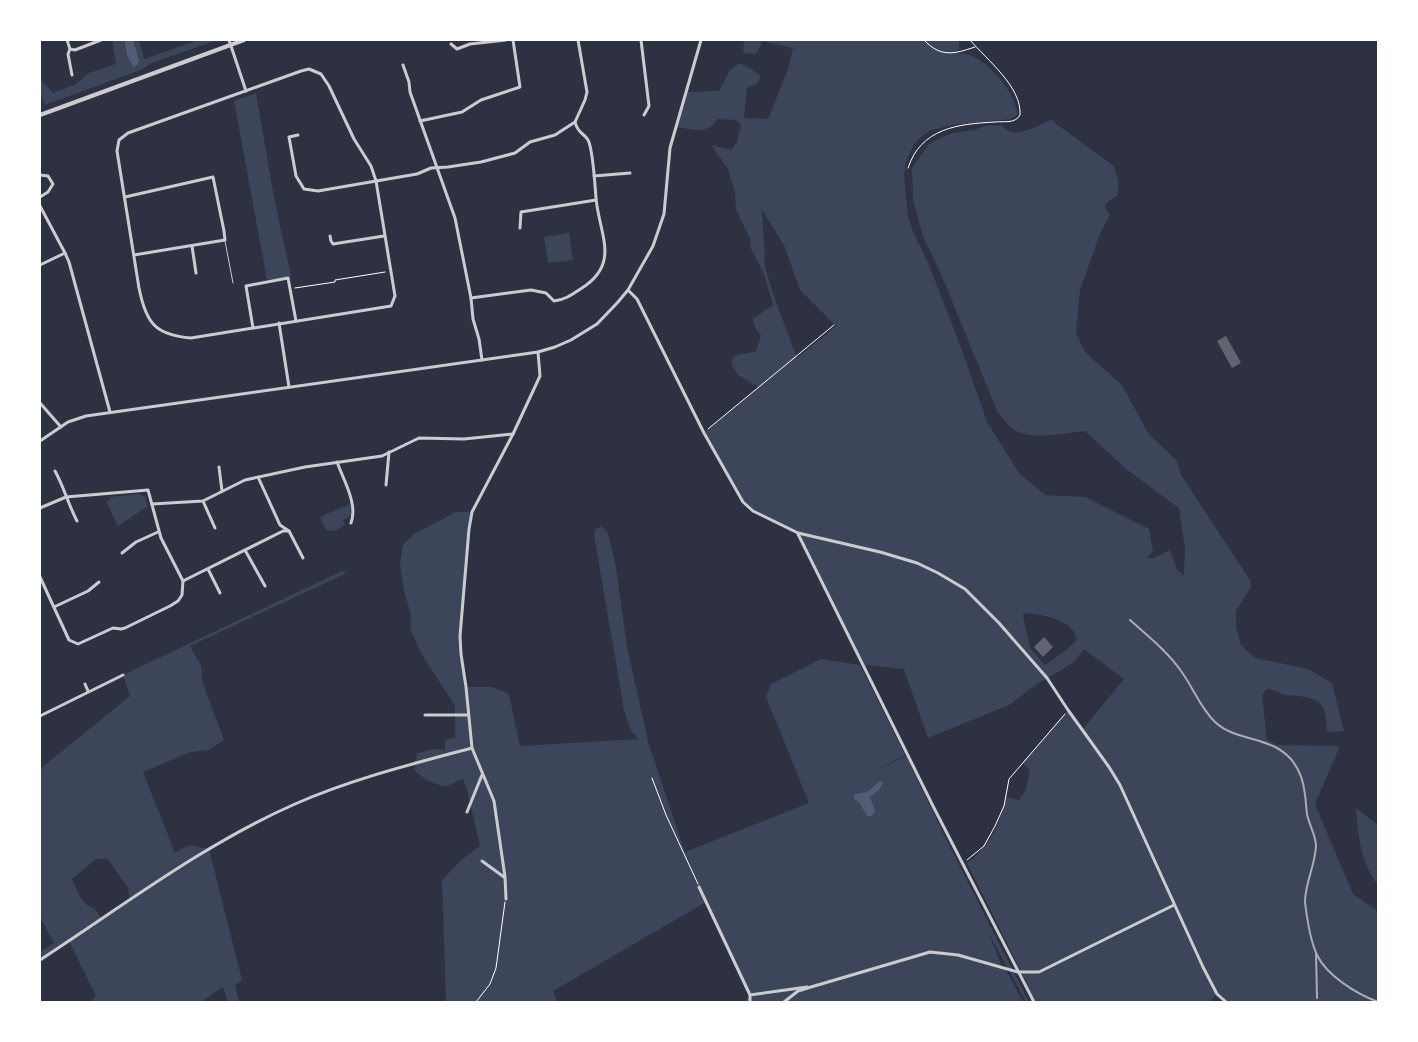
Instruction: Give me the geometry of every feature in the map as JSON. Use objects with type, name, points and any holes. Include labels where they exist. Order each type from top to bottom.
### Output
[{"type":"street","points":[[66,40],[70,49],[68,54],[72,75]]},
{"type":"street","points":[[70,49],[75,50],[101,40]]},
{"type":"street","points":[[40,115],[230,42],[244,40]]},
{"type":"street","points":[[450,44],[457,49],[470,44],[506,40]]},
{"type":"street","points":[[420,121],[462,112],[481,100],[520,87],[513,40]]},
{"type":"street","points":[[298,135],[290,137],[296,176],[304,188],[318,191],[417,174],[431,168],[481,162],[515,153],[530,142],[555,135],[575,122],[587,92],[578,40]]},
{"type":"street","points":[[641,40],[649,106],[644,115]]},
{"type":"street","points":[[40,441],[76,419],[110,412],[538,352],[571,340],[597,324],[618,302],[628,290],[653,246],[664,214],[670,148],[702,40]]},
{"type":"street","points":[[230,42],[246,91]]},
{"type":"street","points":[[403,65],[409,82],[410,92],[455,218],[482,360]]},
{"type":"street","points":[[309,69],[321,74],[329,86],[354,139],[371,166],[376,181],[395,296],[391,306],[191,338],[170,335],[155,327],[148,320],[142,303],[117,151],[119,140],[128,133],[301,70],[309,69]]},
{"type":"street","points":[[471,298],[531,290],[546,293],[554,301],[563,300],[591,282],[602,271],[605,260],[604,244],[588,140],[577,129],[575,122]]},
{"type":"street","points":[[594,176],[630,173]]},
{"type":"street","points":[[40,175],[48,176],[53,184],[48,192],[40,197]]},
{"type":"street","points":[[125,197],[213,177],[225,240],[134,255]]},
{"type":"street","points":[[520,228],[521,212],[596,200]]},
{"type":"street","points":[[40,206],[65,253],[110,412]]},
{"type":"street","points":[[330,236],[334,244],[384,236]]},
{"type":"street","points":[[192,246],[196,273]]},
{"type":"street","points":[[40,265],[65,253]]},
{"type":"street","points":[[252,328],[246,286],[288,278],[296,321]]},
{"type":"street","points":[[628,290],[638,299],[704,433],[743,502],[753,511],[798,533],[892,555],[917,563],[938,573],[965,589],[1047,678],[1120,785],[1174,905],[1217,994],[1226,1002]]},
{"type":"street","points":[[278,324],[289,386]]},
{"type":"street","points":[[506,899],[505,877],[494,801],[472,748],[460,636],[472,512],[513,434],[540,376],[538,352]]},
{"type":"street","points":[[40,403],[61,427]]},
{"type":"street","points":[[151,503],[203,501],[246,480],[337,462],[382,456],[419,438],[464,439],[513,434]]},
{"type":"street","points":[[386,485],[389,451]]},
{"type":"street","points":[[337,462],[352,502],[353,516],[351,523]]},
{"type":"street","points":[[219,467],[222,491]]},
{"type":"street","points":[[55,471],[77,521]]},
{"type":"street","points":[[258,477],[280,525],[289,531],[303,558]]},
{"type":"street","points":[[40,508],[66,497],[148,490],[158,532],[182,582],[182,595],[178,601],[170,606],[121,629],[113,628],[78,644],[70,640],[40,577]]},
{"type":"street","points":[[203,501],[215,528]]},
{"type":"street","points":[[182,582],[283,531],[289,531]]},
{"type":"street","points":[[122,553],[136,542],[158,532]]},
{"type":"street","points":[[798,533],[962,864],[1034,1002]]},
{"type":"street","points":[[245,550],[265,586]]},
{"type":"street","points":[[208,569],[220,593]]},
{"type":"street","points":[[54,607],[88,591],[100,582]]},
{"type":"street","points":[[40,716],[122,675]]},
{"type":"street","points":[[85,684],[88,692]]},
{"type":"street","points":[[424,715],[468,715]]},
{"type":"street","points":[[40,960],[206,850],[247,827],[295,804],[348,783],[472,748]]},
{"type":"street","points":[[467,812],[483,774]]},
{"type":"street","points":[[482,861],[505,877]]},
{"type":"street","points":[[699,887],[750,995],[750,1002]]},
{"type":"street","points":[[784,1002],[798,991],[930,952],[965,957],[1018,972],[1039,972],[1174,905]]},
{"type":"street","points":[[750,995],[811,987]]},
{"type":"lane","points":[[225,240],[233,283]]},
{"type":"path","points":[[924,40],[936,50],[947,54],[957,54],[976,47]]},
{"type":"path","points":[[908,168],[918,147],[927,138],[939,131],[983,123],[1014,121],[1019,118],[1021,110],[1011,86],[970,40]]},
{"type":"path","points":[[292,289],[390,271]]},
{"type":"path","points":[[704,433],[834,325]]},
{"type":"path","points":[[962,864],[984,846],[1004,806],[1009,779],[1068,710]]},
{"type":"path","points":[[652,778],[666,815],[699,887]]},
{"type":"path","points":[[476,1002],[490,984],[496,968],[506,899]]},
{"type":"shaded area","points":[[112,40],[124,40],[127,55],[136,52],[133,40],[139,40],[144,59],[198,40],[217,40],[45,105],[40,92],[40,70],[41,80],[53,93],[76,84],[89,73],[116,64]]},
{"type":"shaded area","points":[[124,40],[133,40],[139,61],[133,67],[127,55]]},
{"type":"shaded area","points":[[744,40],[959,40],[957,53],[967,54],[982,62],[1003,83],[1013,100],[1017,115],[1011,119],[952,125],[931,130],[914,144],[906,162],[904,175],[908,216],[911,227],[928,263],[959,342],[987,422],[1019,473],[1045,495],[1085,497],[1149,529],[1153,551],[1147,558],[1154,558],[1170,550],[1178,571],[1184,575],[1185,549],[1179,508],[1126,469],[1085,431],[1040,436],[1031,435],[1012,429],[998,413],[940,272],[923,236],[913,200],[912,168],[929,144],[952,133],[975,130],[987,125],[1002,126],[1007,130],[1019,132],[1051,120],[1114,166],[1118,180],[1118,195],[1106,203],[1105,208],[1110,214],[1100,234],[1080,290],[1076,331],[1078,338],[1086,353],[1122,385],[1148,433],[1177,461],[1181,475],[1250,580],[1251,587],[1236,611],[1236,627],[1241,645],[1255,658],[1308,669],[1332,683],[1344,731],[1327,732],[1322,705],[1313,699],[1285,695],[1267,689],[1262,695],[1267,740],[1277,745],[1340,746],[1315,804],[1353,894],[1378,911],[1378,1002],[1226,1002],[1217,994],[1209,1002],[1036,1002],[967,863],[982,850],[993,834],[1001,816],[1006,797],[1019,800],[1025,792],[1030,771],[1023,763],[1068,710],[1082,730],[1124,679],[1084,649],[1073,663],[1034,686],[1009,705],[928,738],[904,669],[865,665],[798,533],[753,511],[743,502],[704,433],[759,387],[738,375],[731,364],[733,357],[756,351],[761,335],[756,330],[753,319],[773,305],[764,274],[751,249],[750,239],[736,209],[735,193],[728,169],[711,145],[731,150],[737,142],[741,124],[735,120],[718,119],[709,128],[704,130],[676,127],[686,92],[719,91],[730,70],[740,63],[760,76],[758,83],[747,88],[744,118],[768,119],[788,69],[793,48],[763,41],[756,54],[743,53]],"holes":[[[762,210],[784,245],[800,290],[836,326],[797,358],[772,291],[764,262]],[[1025,613],[1056,619],[1064,623],[1075,633],[1077,640],[1045,665],[1030,648],[1023,615]]]},
{"type":"shaded area","points":[[256,93],[274,197],[291,277],[267,280],[234,101]]},
{"type":"shaded area","points":[[569,233],[573,260],[548,263],[544,237]]},
{"type":"shaded area","points":[[139,494],[145,497],[148,506],[118,526],[106,501],[110,500],[110,497]]},
{"type":"shaded area","points":[[350,504],[351,516],[343,520],[345,525],[335,531],[326,530],[320,517]]},
{"type":"shaded area","points":[[456,512],[472,512],[460,636],[466,687],[491,687],[509,694],[520,746],[639,739],[631,731],[624,710],[594,535],[596,529],[601,526],[608,533],[616,567],[627,647],[649,745],[685,852],[809,803],[766,697],[771,684],[821,659],[860,665],[905,755],[873,772],[906,756],[1029,1002],[1026,1002],[988,932],[1002,967],[1006,970],[1023,1002],[744,1002],[750,995],[706,902],[553,991],[557,1002],[446,1002],[442,880],[460,861],[480,846],[463,779],[445,787],[426,780],[414,770],[417,753],[434,749],[445,750],[445,740],[455,738],[455,706],[422,655],[411,631],[411,615],[404,591],[400,563],[403,545],[414,534]]},
{"type":"shaded area","points":[[342,571],[347,573],[190,646],[201,666],[203,684],[224,740],[209,750],[191,752],[143,772],[175,853],[189,845],[209,849],[242,980],[235,985],[239,1002],[228,1002],[223,987],[201,1002],[91,1002],[96,996],[69,941],[40,960],[40,952],[54,943],[40,917],[40,769],[130,696],[123,675]],"holes":[[[96,859],[108,859],[128,888],[130,901],[102,919],[94,908],[87,905],[80,897],[72,879]]]},
{"type":"shaded area","points":[[880,781],[883,782],[880,789],[870,797],[875,811],[872,816],[867,816],[859,802],[854,799],[854,794],[867,792]]},
{"type":"shaded area","points":[[1356,808],[1378,825],[1378,885],[1364,859],[1359,838]]},
{"type":"building","points":[[1226,336],[1241,363],[1232,368],[1217,341]]},
{"type":"building","points":[[1044,637],[1053,647],[1043,657],[1034,647]]},
{"type":"railway","points":[[1130,620],[1176,664],[1205,710],[1215,722],[1229,731],[1277,748],[1289,757],[1297,768],[1302,781],[1309,822],[1316,842],[1305,902],[1309,929],[1317,955],[1335,977],[1352,989],[1378,1002]]},
{"type":"railway","points":[[1316,953],[1317,998]]}]
